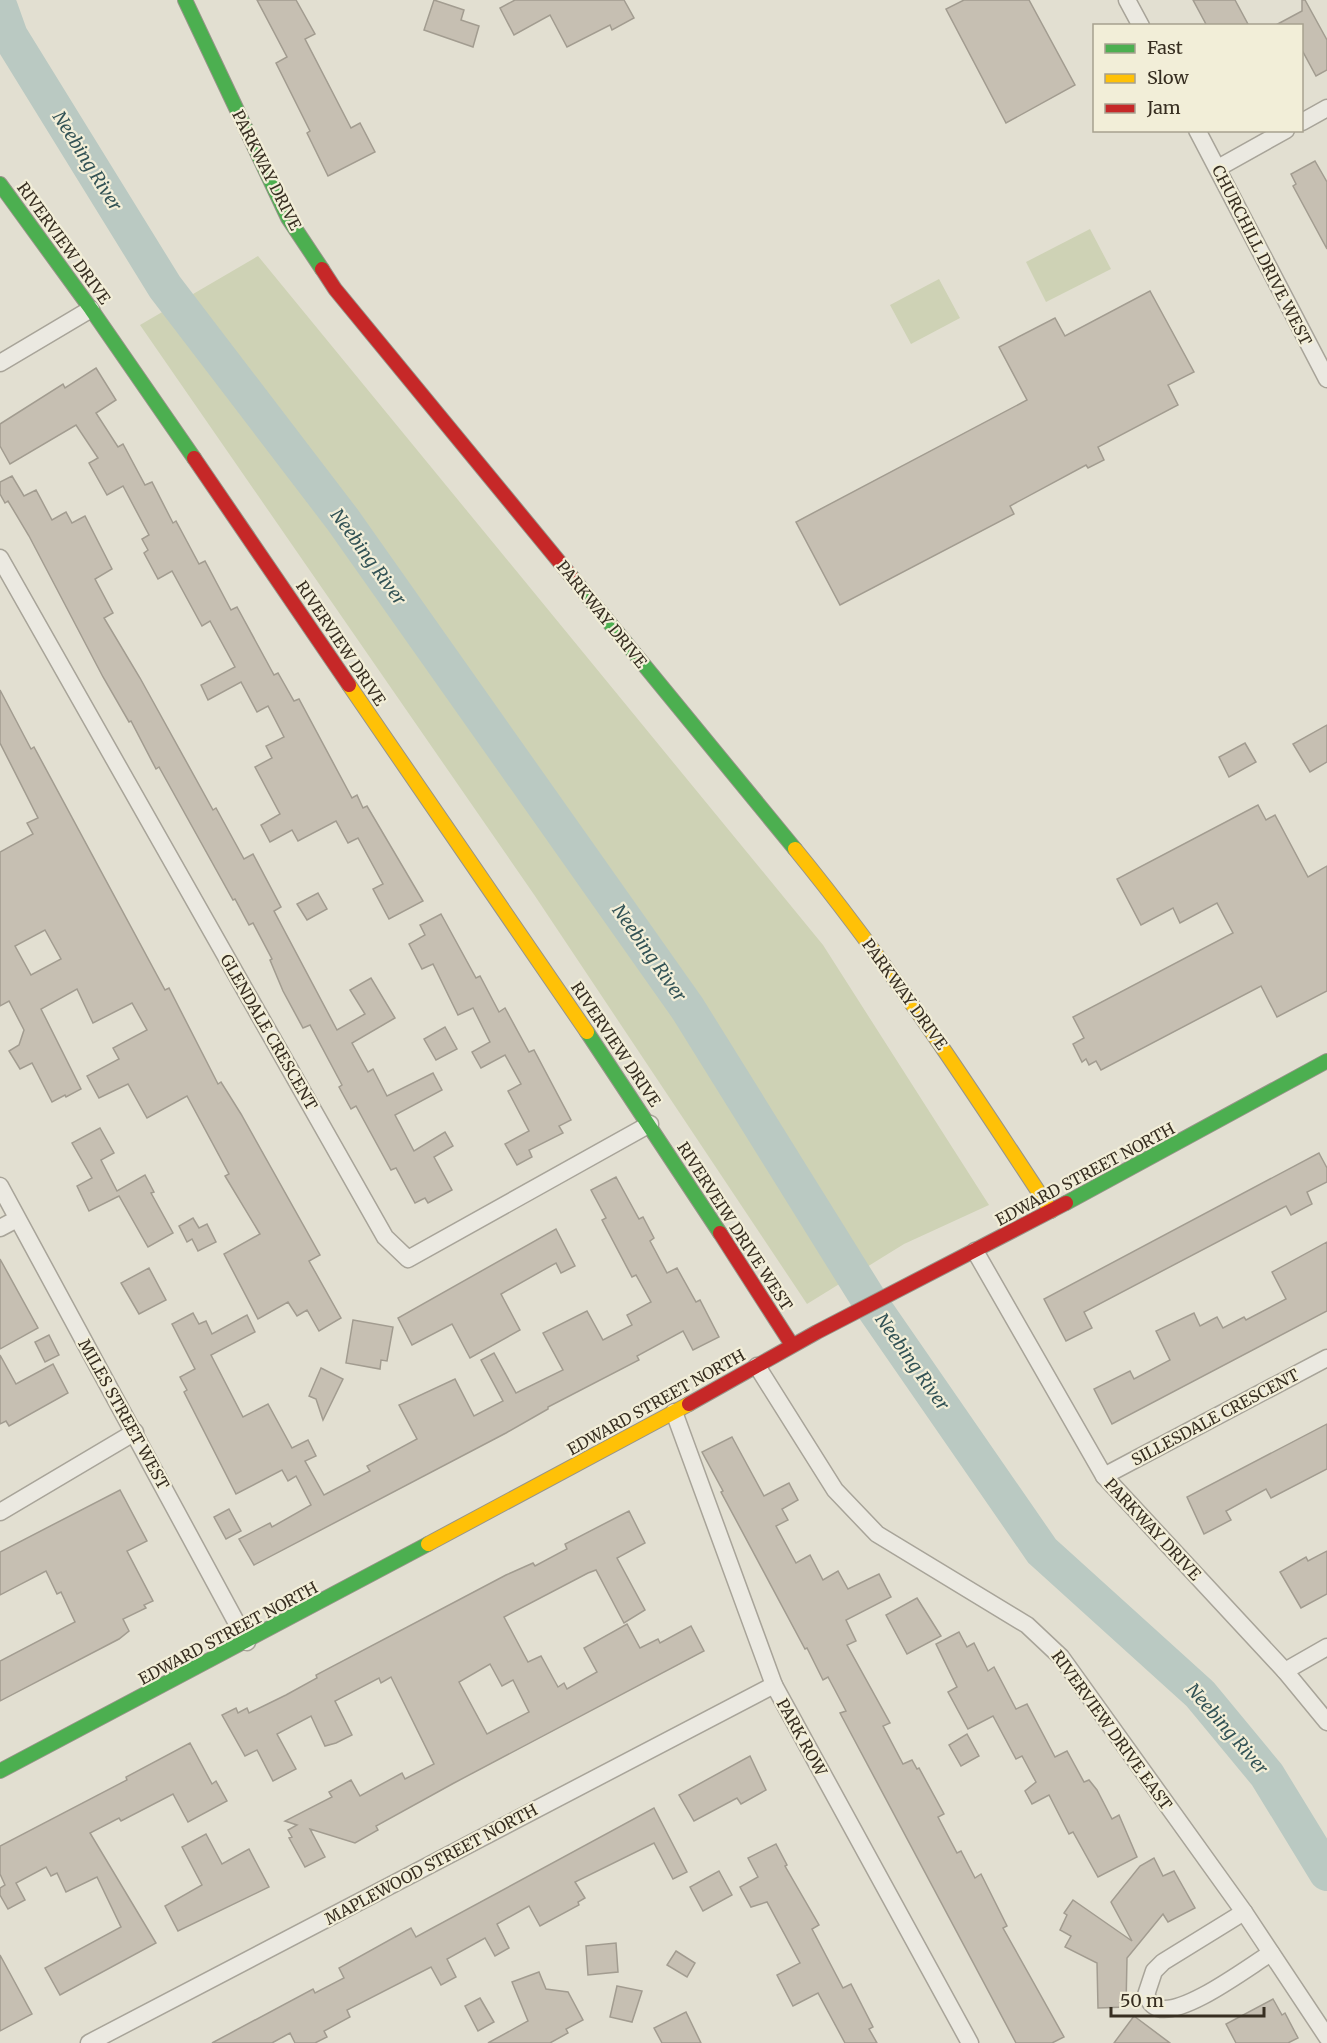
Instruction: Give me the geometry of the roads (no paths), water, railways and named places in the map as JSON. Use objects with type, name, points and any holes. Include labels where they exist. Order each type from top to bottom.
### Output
[{"type":"street","name":"PARKWAY DRIVE","points":[[185,0],[288,218],[335,289],[832,894],[936,1035],[1051,1211]]},
{"type":"street","points":[[1127,0],[1140,24]]},
{"type":"street","points":[[1303,121],[1327,108]]},
{"type":"street","name":"CHURCHILL DRIVE WEST","points":[[1198,132],[1327,379]]},
{"type":"street","points":[[1218,168],[1282,132]]},
{"type":"street","name":"RIVERVIEW DRIVE","points":[[0,184],[91,309],[650,1124]]},
{"type":"street","points":[[0,363],[91,309]]},
{"type":"street","name":"GLENDALE CRESCENT","points":[[0,558],[385,1237],[408,1259],[650,1124]]},
{"type":"street","name":"EDWARD STREET NORTH","points":[[0,1772],[674,1412],[792,1345],[1051,1211],[1327,1061]]},
{"type":"street","name":"RIVERVEIW DRIVE WEST","points":[[650,1124],[792,1345]]},
{"type":"street","name":"MILES STREET WEST","points":[[0,1186],[247,1642]]},
{"type":"street","points":[[0,1228],[16,1219]]},
{"type":"street","name":"PARKWAY DRIVE","points":[[975,1251],[1104,1476],[1285,1671],[1327,1722]]},
{"type":"street","name":"SILLESDALE CRESCENT","points":[[1104,1476],[1327,1358]]},
{"type":"street","name":"RIVERVIEW DRIVE EAST","points":[[757,1366],[835,1490],[877,1534],[1027,1625],[1061,1657],[1244,1912],[1327,2037]]},
{"type":"street","name":"PARK ROW","points":[[674,1412],[774,1685],[970,2043]]},
{"type":"street","points":[[0,1512],[135,1432]]},
{"type":"street","points":[[1285,1671],[1327,1647]]},
{"type":"street","name":"MAPLEWOOD STREET NORTH","points":[[89,2043],[774,1685]]},
{"type":"street","points":[[1244,1912],[1163,1962],[1154,1971],[1146,1995],[1152,2005],[1159,2009],[1173,2008],[1190,2002],[1271,1953]]},
{"type":"waterway","name":"Neebing River","points":[[0,8],[10,36],[165,287],[343,520],[688,1009],[874,1308],[1042,1551],[1200,1694],[1267,1775],[1327,1873]]}]
